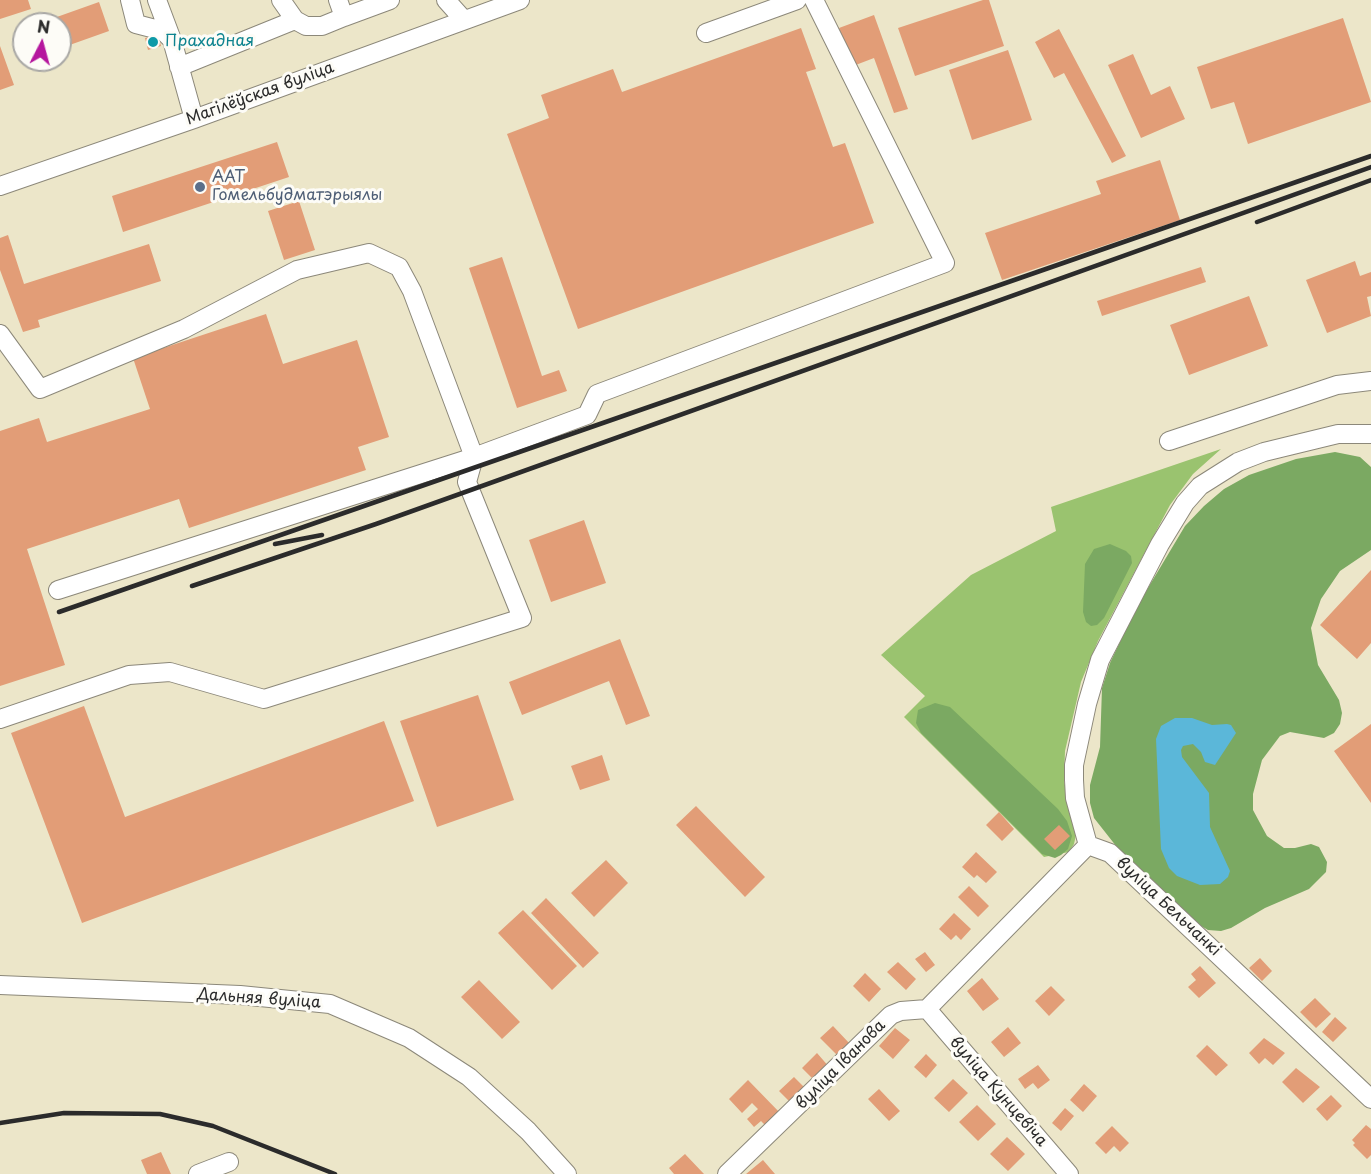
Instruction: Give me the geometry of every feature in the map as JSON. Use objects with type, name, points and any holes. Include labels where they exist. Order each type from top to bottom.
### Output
[{"type":"street","points":[[130,0],[136,24],[163,31],[172,40]]},
{"type":"street","points":[[157,0],[172,40],[194,119]]},
{"type":"street","points":[[281,0],[294,21],[306,27],[322,26],[390,0]]},
{"type":"street","points":[[338,0],[344,17]]},
{"type":"street","points":[[446,0],[462,19]]},
{"type":"street","name":"Магілёўская вуліца","points":[[0,186],[194,119],[462,19],[520,0]]},
{"type":"street","points":[[706,33],[797,0]]},
{"type":"street","points":[[58,590],[474,457],[587,415],[597,394],[945,263],[814,0]]},
{"type":"street","points":[[179,67],[294,21]]},
{"type":"street","points":[[0,334],[40,389],[184,329],[297,270],[369,253],[399,267],[412,291],[474,457],[467,482],[522,618],[264,699],[170,672],[129,675],[0,719]]},
{"type":"street","points":[[1169,441],[1337,385],[1371,381]]},
{"type":"street","points":[[927,1009],[1088,845],[1075,798],[1074,765],[1087,704],[1100,660],[1160,544],[1185,503],[1219,472],[1264,452],[1338,434],[1371,434]]},
{"type":"street","name":"вуліца Бельчанкі","points":[[1088,845],[1110,853],[1371,1099]]},
{"type":"street","name":"Дальняя вуліца","points":[[0,985],[240,995],[330,1004],[409,1038],[469,1077],[528,1131],[567,1174]]},
{"type":"street","name":"вуліца Іванова","points":[[727,1174],[891,1016],[901,1011],[927,1009]]},
{"type":"street","name":"вуліца Кунцевіча","points":[[927,1009],[1070,1174]]},
{"type":"street","points":[[198,1174],[228,1162]]},
{"type":"green space","points":[[1221,449],[1193,474],[1170,505],[1098,641],[1081,682],[1065,751],[1064,781],[1076,835],[1074,844],[1069,852],[1044,857],[904,717],[925,696],[881,655],[971,575],[1056,531],[1051,507]]},
{"type":"green space","points":[[1335,452],[1360,457],[1371,467],[1371,550],[1340,571],[1321,599],[1311,628],[1318,665],[1339,700],[1342,713],[1340,724],[1334,733],[1324,738],[1290,732],[1280,736],[1262,760],[1253,794],[1253,810],[1267,836],[1284,848],[1311,844],[1319,847],[1327,862],[1326,872],[1309,889],[1265,908],[1231,928],[1221,931],[1208,930],[1196,923],[1120,851],[1094,818],[1090,803],[1090,785],[1100,747],[1102,688],[1110,663],[1136,608],[1185,526],[1204,506],[1224,489],[1249,475],[1296,459]]},
{"type":"green space","points":[[1110,544],[1126,551],[1131,556],[1132,563],[1104,618],[1097,625],[1091,626],[1086,622],[1083,612],[1085,564],[1094,549]]},
{"type":"green space","points":[[935,703],[950,707],[1058,809],[1067,821],[1072,836],[1068,849],[1055,858],[1042,854],[921,733],[916,723],[918,710]]},
{"type":"water","points":[[1175,718],[1192,718],[1212,725],[1227,724],[1231,725],[1236,733],[1215,765],[1205,762],[1201,752],[1193,744],[1183,746],[1181,750],[1182,757],[1209,793],[1210,827],[1230,871],[1228,877],[1220,884],[1200,885],[1177,876],[1169,868],[1161,849],[1156,739],[1161,726]]},
{"type":"building","points":[[0,0],[28,0],[31,9],[12,12],[12,15],[0,19]]},
{"type":"building","points":[[989,0],[1004,46],[915,76],[898,28]]},
{"type":"building","points":[[99,2],[109,31],[72,44],[71,12]]},
{"type":"building","points":[[874,15],[908,109],[894,113],[874,58],[853,66],[839,28]]},
{"type":"building","points":[[1343,18],[1371,102],[1248,144],[1234,102],[1211,109],[1197,67]]},
{"type":"building","points":[[801,28],[816,69],[806,72],[833,147],[845,143],[874,223],[578,329],[507,134],[549,118],[541,95],[613,69],[622,92]]},
{"type":"building","points":[[1059,29],[1126,156],[1112,163],[1064,73],[1054,78],[1035,42]]},
{"type":"building","name":"Прахадная","points":[[158,35],[161,46],[148,50],[145,38]]},
{"type":"building","points":[[0,46],[14,85],[0,90]]},
{"type":"building","points":[[1008,50],[1032,120],[972,140],[949,70]]},
{"type":"building","points":[[1133,54],[1151,95],[1170,86],[1185,119],[1141,138],[1108,65]]},
{"type":"building","name":"ААТ Гомельбудматэрыялы","points":[[277,142],[289,177],[123,232],[112,196]]},
{"type":"building","points":[[1160,160],[1180,220],[1002,280],[985,233],[1101,194],[1096,181]]},
{"type":"building","points":[[299,201],[315,250],[284,260],[268,211]]},
{"type":"building","points":[[8,235],[24,284],[149,244],[161,281],[38,320],[40,327],[23,332],[0,270],[0,238]]},
{"type":"building","points":[[502,257],[542,376],[559,370],[567,391],[517,408],[469,268]]},
{"type":"building","points":[[1355,261],[1360,276],[1371,272],[1371,296],[1367,297],[1371,316],[1327,333],[1306,280]]},
{"type":"building","points":[[1201,267],[1206,282],[1102,316],[1097,301]]},
{"type":"building","points":[[1249,296],[1268,346],[1189,375],[1170,325]]},
{"type":"building","points":[[266,314],[283,364],[357,340],[389,437],[358,447],[366,470],[189,528],[179,499],[27,549],[65,665],[0,686],[0,431],[39,418],[47,442],[150,409],[133,358]]},
{"type":"building","points":[[584,520],[606,583],[551,602],[529,540]]},
{"type":"building","points":[[1371,570],[1371,643],[1357,659],[1320,625]]},
{"type":"building","points":[[620,639],[650,716],[626,725],[609,681],[522,715],[509,682]]},
{"type":"building","points":[[478,695],[514,800],[437,827],[400,721]]},
{"type":"building","points":[[84,706],[125,817],[384,721],[414,801],[82,923],[11,733]]},
{"type":"building","points":[[1371,724],[1371,803],[1334,751]]},
{"type":"building","points":[[602,755],[610,780],[580,790],[571,766]]},
{"type":"building","points":[[696,806],[765,877],[745,897],[676,825]]},
{"type":"building","points":[[999,812],[1014,829],[1002,841],[986,825]]},
{"type":"building","points":[[1059,825],[1070,836],[1055,850],[1044,839]]},
{"type":"building","points":[[976,852],[997,872],[986,883],[977,875],[974,878],[962,867]]},
{"type":"building","points":[[606,860],[628,883],[594,917],[571,893]]},
{"type":"building","points":[[969,886],[989,906],[978,917],[958,897]]},
{"type":"building","points":[[546,898],[599,953],[583,968],[531,913]]},
{"type":"building","points":[[523,910],[577,966],[552,990],[498,933]]},
{"type":"building","points":[[954,913],[971,929],[961,940],[956,935],[951,940],[939,929]]},
{"type":"building","points":[[925,952],[935,965],[926,972],[915,959]]},
{"type":"building","points":[[1260,958],[1272,971],[1262,981],[1249,968]]},
{"type":"building","points":[[898,962],[916,979],[906,990],[887,972]]},
{"type":"building","points":[[1200,966],[1216,983],[1199,998],[1188,987],[1196,980],[1191,974]]},
{"type":"building","points":[[865,973],[881,989],[869,1002],[853,986]]},
{"type":"building","points":[[982,978],[999,999],[983,1011],[967,991]]},
{"type":"building","points":[[479,980],[520,1022],[502,1039],[461,997]]},
{"type":"building","points":[[1051,986],[1065,1000],[1049,1016],[1035,1001]]},
{"type":"building","points":[[1315,998],[1331,1014],[1316,1028],[1300,1012]]},
{"type":"building","points":[[1335,1017],[1347,1028],[1333,1042],[1322,1032]]},
{"type":"building","points":[[833,1026],[850,1044],[837,1055],[820,1038]]},
{"type":"building","points":[[1008,1027],[1021,1043],[1004,1057],[991,1042]]},
{"type":"building","points":[[895,1028],[910,1040],[893,1059],[879,1046]]},
{"type":"building","points":[[1264,1038],[1285,1053],[1273,1065],[1265,1058],[1259,1064],[1249,1053]]},
{"type":"building","points":[[1207,1045],[1228,1065],[1216,1076],[1196,1056]]},
{"type":"building","points":[[817,1053],[830,1068],[816,1082],[802,1068]]},
{"type":"building","points":[[926,1054],[937,1065],[926,1078],[914,1067]]},
{"type":"building","points":[[1038,1065],[1050,1080],[1038,1089],[1033,1083],[1025,1089],[1018,1079]]},
{"type":"building","points":[[1296,1068],[1320,1087],[1303,1103],[1282,1082]]},
{"type":"building","points":[[794,1077],[808,1091],[793,1105],[779,1091]]},
{"type":"building","points":[[953,1079],[968,1093],[949,1112],[934,1098]]},
{"type":"building","points":[[748,1080],[782,1115],[768,1128],[761,1121],[754,1127],[747,1119],[758,1109],[752,1103],[742,1113],[729,1099]]},
{"type":"building","points":[[1084,1084],[1097,1096],[1083,1112],[1070,1100]]},
{"type":"building","points":[[879,1089],[900,1111],[889,1121],[868,1099]]},
{"type":"building","points":[[1331,1095],[1342,1106],[1327,1121],[1316,1109]]},
{"type":"building","points":[[977,1105],[996,1124],[978,1141],[959,1122]]},
{"type":"building","points":[[1065,1108],[1074,1116],[1061,1131],[1052,1123]]},
{"type":"building","points":[[1366,1125],[1371,1129],[1371,1155],[1367,1159],[1353,1145],[1355,1143],[1352,1140]]},
{"type":"building","points":[[1112,1126],[1129,1143],[1120,1152],[1114,1146],[1106,1154],[1095,1143]]},
{"type":"building","points":[[1007,1137],[1025,1154],[1008,1171],[990,1154]]},
{"type":"building","points":[[161,1152],[171,1174],[147,1174],[141,1160]]},
{"type":"building","points":[[685,1154],[704,1174],[674,1174],[669,1168]]},
{"type":"building","points":[[763,1160],[775,1174],[746,1174]]},
{"type":"railway","points":[[59,612],[1371,156]]},
{"type":"railway","points":[[192,586],[376,524],[1371,167]]},
{"type":"railway","points":[[1257,222],[1371,180]]},
{"type":"railway","points":[[275,544],[322,535]]},
{"type":"railway","points":[[0,1123],[64,1113],[160,1114],[213,1126],[335,1174]]},
{"type":"place","name":"Прахадная","points":[[153,42]]},
{"type":"place","name":"ААТ Гомельбудматэрыялы","points":[[200,187]]}]
